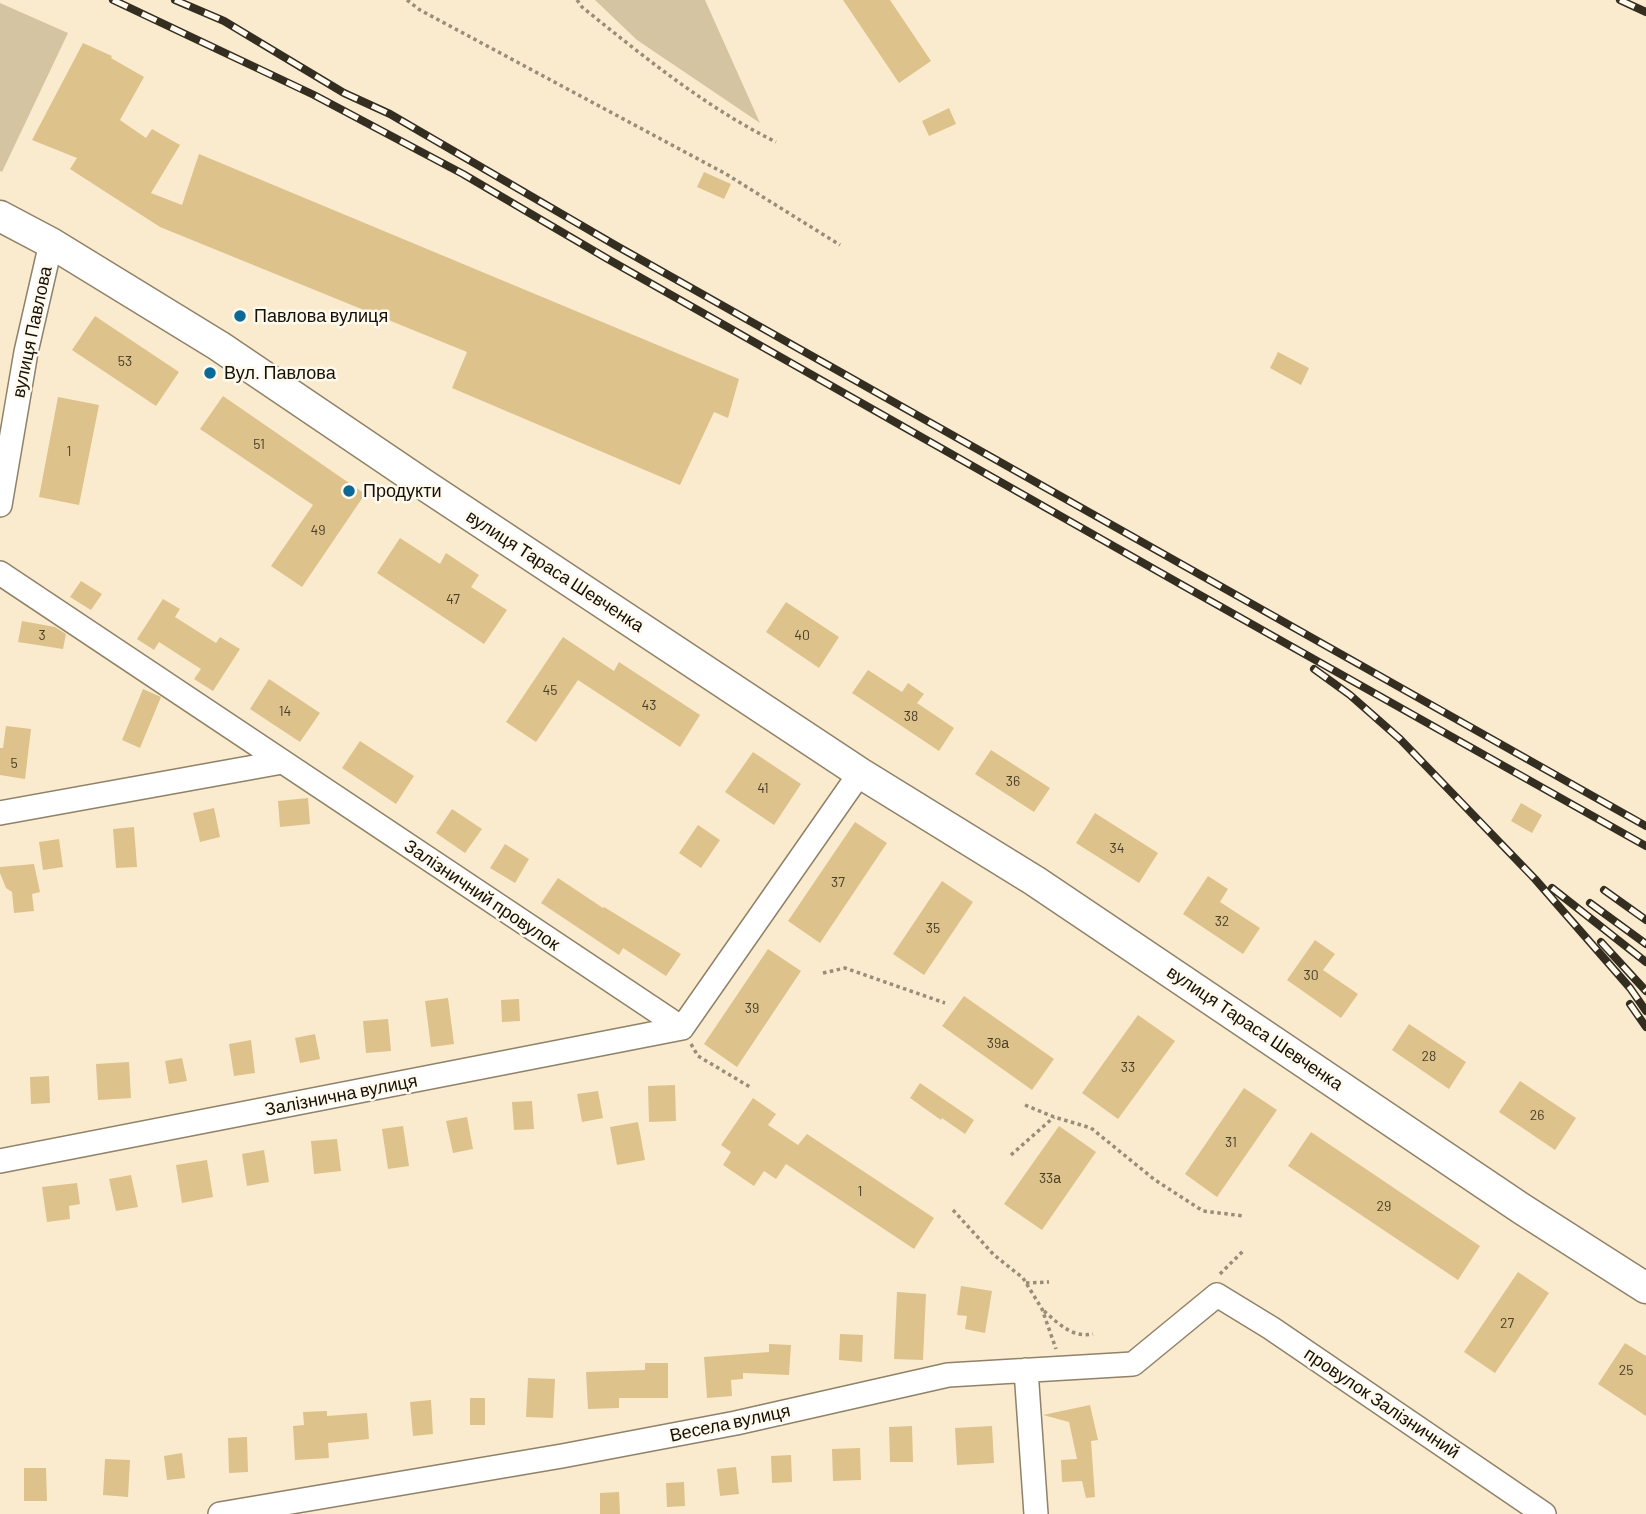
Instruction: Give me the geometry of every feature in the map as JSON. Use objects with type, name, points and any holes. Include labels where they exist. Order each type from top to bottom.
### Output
[{"type":"main road","name":"вулиця Тараса Шевченка","points":[[0,216],[51,243],[219,346],[860,773],[1035,881],[1522,1209],[1646,1288]]},
{"type":"street","name":"вулиця Павлова","points":[[0,505],[26,352],[51,243]]},
{"type":"street","name":"Залізничний провулок","points":[[0,573],[682,1028]]},
{"type":"street","points":[[0,813],[282,762]]},
{"type":"street","points":[[682,1028],[860,773]]},
{"type":"street","name":"Залізнична вулиця","points":[[0,1161],[682,1028]]},
{"type":"street","name":"Весела вулиця","points":[[220,1514],[562,1456],[709,1428],[948,1374],[1133,1364],[1217,1295]]},
{"type":"street","name":"провулок Залізничний","points":[[1217,1295],[1282,1335],[1544,1514]]},
{"type":"street","points":[[1026,1370],[1036,1514]]},
{"type":"path","points":[[407,0],[420,10],[726,174],[839,245]]},
{"type":"path","points":[[577,0],[651,63],[741,125],[776,142]]},
{"type":"path","points":[[823,973],[845,968],[946,1003]]},
{"type":"path","points":[[682,1028],[698,1056],[750,1087]]},
{"type":"path","points":[[1025,1105],[1054,1118],[1091,1128],[1155,1180],[1203,1212],[1244,1216]]},
{"type":"path","points":[[1010,1155],[1054,1118]]},
{"type":"path","points":[[953,1210],[993,1255],[1023,1278],[1042,1309],[1055,1342],[1060,1369]]},
{"type":"path","points":[[1217,1295],[1218,1276],[1243,1251]]},
{"type":"path","points":[[1026,1283],[1049,1282]]},
{"type":"path","points":[[1042,1309],[1069,1332],[1083,1336],[1093,1334]]},
{"type":"shaded area","points":[[595,0],[705,0],[760,123],[637,40]]},
{"type":"shaded area","points":[[0,3],[68,33],[2,172],[0,171]]},
{"type":"building","points":[[843,0],[890,0],[931,61],[899,83]]},
{"type":"building","points":[[83,43],[112,56],[111,58],[144,77],[120,120],[146,138],[152,129],[180,145],[151,193],[182,205],[199,154],[739,379],[728,418],[714,412],[680,485],[452,388],[467,352],[160,227],[70,169],[77,158],[32,140]]},
{"type":"building","points":[[949,108],[956,124],[929,136],[922,121]]},
{"type":"building","points":[[704,172],[731,184],[724,199],[697,187]]},
{"type":"building","points":[[95,316],[179,372],[156,406],[72,350]]},
{"type":"building","points":[[1278,352],[1309,368],[1301,385],[1270,368]]},
{"type":"building","points":[[223,396],[365,494],[302,587],[271,566],[313,505],[200,429]]},
{"type":"building","points":[[58,397],[99,405],[79,505],[39,497]]},
{"type":"building","points":[[400,538],[440,564],[446,553],[479,575],[471,587],[507,610],[484,644],[377,573]]},
{"type":"building","points":[[81,581],[102,594],[91,610],[70,597]]},
{"type":"building","points":[[163,599],[180,609],[175,617],[216,643],[220,637],[240,649],[213,691],[194,679],[201,669],[159,642],[154,650],[137,639]]},
{"type":"building","points":[[786,602],[839,637],[819,668],[766,632]]},
{"type":"building","points":[[22,621],[55,627],[66,634],[63,649],[18,642]]},
{"type":"building","points":[[563,637],[614,671],[619,662],[700,715],[680,747],[578,680],[536,742],[506,722]]},
{"type":"building","points":[[868,670],[902,692],[908,683],[924,694],[917,703],[954,728],[939,751],[852,693]]},
{"type":"building","points":[[269,679],[320,713],[300,742],[250,709]]},
{"type":"building","points":[[143,689],[161,697],[140,748],[122,740]]},
{"type":"building","points":[[6,726],[31,729],[25,779],[0,775],[0,748],[3,748]]},
{"type":"building","points":[[360,741],[414,776],[396,804],[342,768]]},
{"type":"building","points":[[991,750],[1050,788],[1034,812],[975,774]]},
{"type":"building","points":[[753,752],[801,784],[774,825],[725,792]]},
{"type":"building","points":[[308,798],[310,824],[280,827],[278,801]]},
{"type":"building","points":[[1521,803],[1542,815],[1532,833],[1511,821]]},
{"type":"building","points":[[214,808],[220,837],[200,842],[193,813]]},
{"type":"building","points":[[452,809],[482,829],[465,853],[436,833]]},
{"type":"building","points":[[1095,813],[1158,853],[1139,883],[1076,843]]},
{"type":"building","points":[[855,822],[887,843],[820,943],[788,921]]},
{"type":"building","points":[[698,825],[720,840],[701,868],[679,853]]},
{"type":"building","points":[[134,827],[137,867],[116,868],[113,829]]},
{"type":"building","points":[[59,839],[63,867],[43,870],[39,842]]},
{"type":"building","points":[[505,844],[529,859],[515,883],[490,868]]},
{"type":"building","points":[[34,864],[40,892],[32,894],[34,911],[14,913],[12,892],[6,888],[0,867]]},
{"type":"building","points":[[1208,876],[1228,889],[1220,902],[1260,928],[1243,954],[1183,914]]},
{"type":"building","points":[[558,878],[681,954],[666,976],[623,948],[619,955],[541,903]]},
{"type":"building","points":[[942,881],[973,902],[924,975],[893,954]]},
{"type":"building","points":[[1315,940],[1335,954],[1323,970],[1358,994],[1341,1018],[1287,980]]},
{"type":"building","points":[[768,949],[801,971],[737,1067],[704,1044]]},
{"type":"building","points":[[964,996],[1054,1059],[1032,1090],[942,1026]]},
{"type":"building","points":[[448,998],[454,1044],[431,1047],[425,1001]]},
{"type":"building","points":[[519,999],[520,1021],[502,1022],[501,1000]]},
{"type":"building","points":[[1138,1015],[1175,1041],[1118,1119],[1082,1093]]},
{"type":"building","points":[[388,1019],[391,1051],[366,1053],[363,1021]]},
{"type":"building","points":[[1409,1024],[1466,1062],[1449,1089],[1392,1050]]},
{"type":"building","points":[[315,1034],[320,1059],[300,1063],[295,1038]]},
{"type":"building","points":[[251,1040],[255,1073],[234,1076],[229,1044]]},
{"type":"building","points":[[182,1058],[187,1081],[169,1084],[165,1061]]},
{"type":"building","points":[[129,1062],[131,1098],[98,1100],[96,1064]]},
{"type":"building","points":[[49,1076],[50,1103],[31,1104],[30,1077]]},
{"type":"building","points":[[1520,1081],[1576,1118],[1555,1150],[1499,1112]]},
{"type":"building","points":[[920,1083],[974,1120],[965,1134],[910,1098]]},
{"type":"building","points":[[675,1085],[676,1121],[649,1122],[648,1086]]},
{"type":"building","points":[[1244,1088],[1277,1110],[1217,1197],[1185,1174]]},
{"type":"building","points":[[598,1091],[603,1118],[582,1122],[577,1094]]},
{"type":"building","points":[[753,1098],[776,1114],[768,1125],[798,1145],[807,1134],[934,1218],[914,1249],[786,1164],[776,1179],[764,1171],[754,1186],[723,1165],[731,1152],[721,1145]]},
{"type":"building","points":[[532,1101],[534,1129],[514,1130],[512,1102]]},
{"type":"building","points":[[467,1117],[473,1149],[453,1153],[446,1121]]},
{"type":"building","points":[[638,1122],[645,1160],[617,1165],[610,1127]]},
{"type":"building","points":[[403,1126],[409,1166],[388,1169],[382,1129]]},
{"type":"building","points":[[1059,1126],[1096,1152],[1042,1230],[1004,1204]]},
{"type":"building","points":[[1311,1132],[1480,1246],[1458,1280],[1288,1166]]},
{"type":"building","points":[[337,1139],[341,1171],[314,1174],[311,1141]]},
{"type":"building","points":[[264,1150],[269,1182],[247,1186],[242,1154]]},
{"type":"building","points":[[207,1160],[213,1197],[182,1203],[176,1165]]},
{"type":"building","points":[[131,1175],[138,1207],[116,1211],[109,1179]]},
{"type":"building","points":[[77,1183],[80,1204],[69,1206],[70,1219],[47,1222],[42,1187]]},
{"type":"building","points":[[1518,1272],[1549,1293],[1495,1373],[1464,1352]]},
{"type":"building","points":[[961,1286],[992,1291],[985,1333],[965,1329],[967,1316],[957,1315]]},
{"type":"building","points":[[897,1292],[926,1294],[923,1360],[894,1359]]},
{"type":"building","points":[[840,1334],[863,1335],[862,1362],[839,1360]]},
{"type":"building","points":[[1625,1343],[1646,1356],[1646,1416],[1598,1384]]},
{"type":"building","points":[[769,1344],[791,1345],[789,1375],[743,1373],[743,1379],[731,1380],[732,1396],[707,1398],[704,1357],[769,1352]]},
{"type":"building","points":[[645,1363],[668,1363],[668,1398],[619,1398],[619,1408],[588,1409],[586,1372],[645,1370]]},
{"type":"building","points":[[528,1378],[555,1379],[553,1418],[526,1417]]},
{"type":"building","points":[[470,1398],[485,1398],[485,1425],[470,1425]]},
{"type":"building","points":[[431,1400],[433,1434],[413,1436],[410,1402]]},
{"type":"building","points":[[1090,1405],[1098,1440],[1091,1441],[1095,1497],[1086,1498],[1082,1481],[1062,1482],[1061,1460],[1077,1459],[1069,1422],[1043,1415]]},
{"type":"building","points":[[327,1411],[327,1416],[367,1413],[369,1439],[328,1443],[329,1458],[295,1460],[293,1426],[304,1425],[303,1412]]},
{"type":"building","points":[[912,1426],[913,1462],[890,1462],[889,1427]]},
{"type":"building","points":[[992,1426],[994,1463],[957,1465],[955,1428]]},
{"type":"building","points":[[247,1437],[248,1472],[229,1473],[228,1438]]},
{"type":"building","points":[[860,1448],[861,1480],[833,1481],[832,1449]]},
{"type":"building","points":[[182,1453],[185,1478],[167,1480],[164,1456]]},
{"type":"building","points":[[791,1455],[792,1482],[772,1483],[771,1456]]},
{"type":"building","points":[[105,1459],[130,1460],[128,1497],[103,1495]]},
{"type":"building","points":[[736,1467],[739,1494],[720,1496],[717,1469]]},
{"type":"building","points":[[24,1468],[46,1468],[47,1501],[24,1501]]},
{"type":"building","points":[[684,1482],[685,1506],[667,1507],[666,1483]]},
{"type":"building","points":[[619,1492],[620,1514],[600,1514],[600,1493]]},
{"type":"railway","points":[[113,0],[314,95],[463,174],[606,258],[1646,846]]},
{"type":"railway","points":[[175,0],[224,21],[344,93],[390,114],[615,245],[1646,826]]},
{"type":"railway","points":[[1620,0],[1646,12]]},
{"type":"railway","points":[[1314,669],[1350,695],[1400,739],[1535,879],[1630,988],[1646,1011]]},
{"type":"railway","points":[[1552,888],[1646,962]]},
{"type":"railway","points":[[1604,890],[1646,920]]},
{"type":"railway","points":[[1590,903],[1646,944]]},
{"type":"railway","points":[[1601,942],[1646,991]]},
{"type":"railway","points":[[1630,1004],[1646,1027]]},
{"type":"place","name":"Павлова вулиця","points":[[240,316]]},
{"type":"place","name":"Вул. Павлова","points":[[210,373]]},
{"type":"place","name":"Продукти","points":[[349,491]]}]
